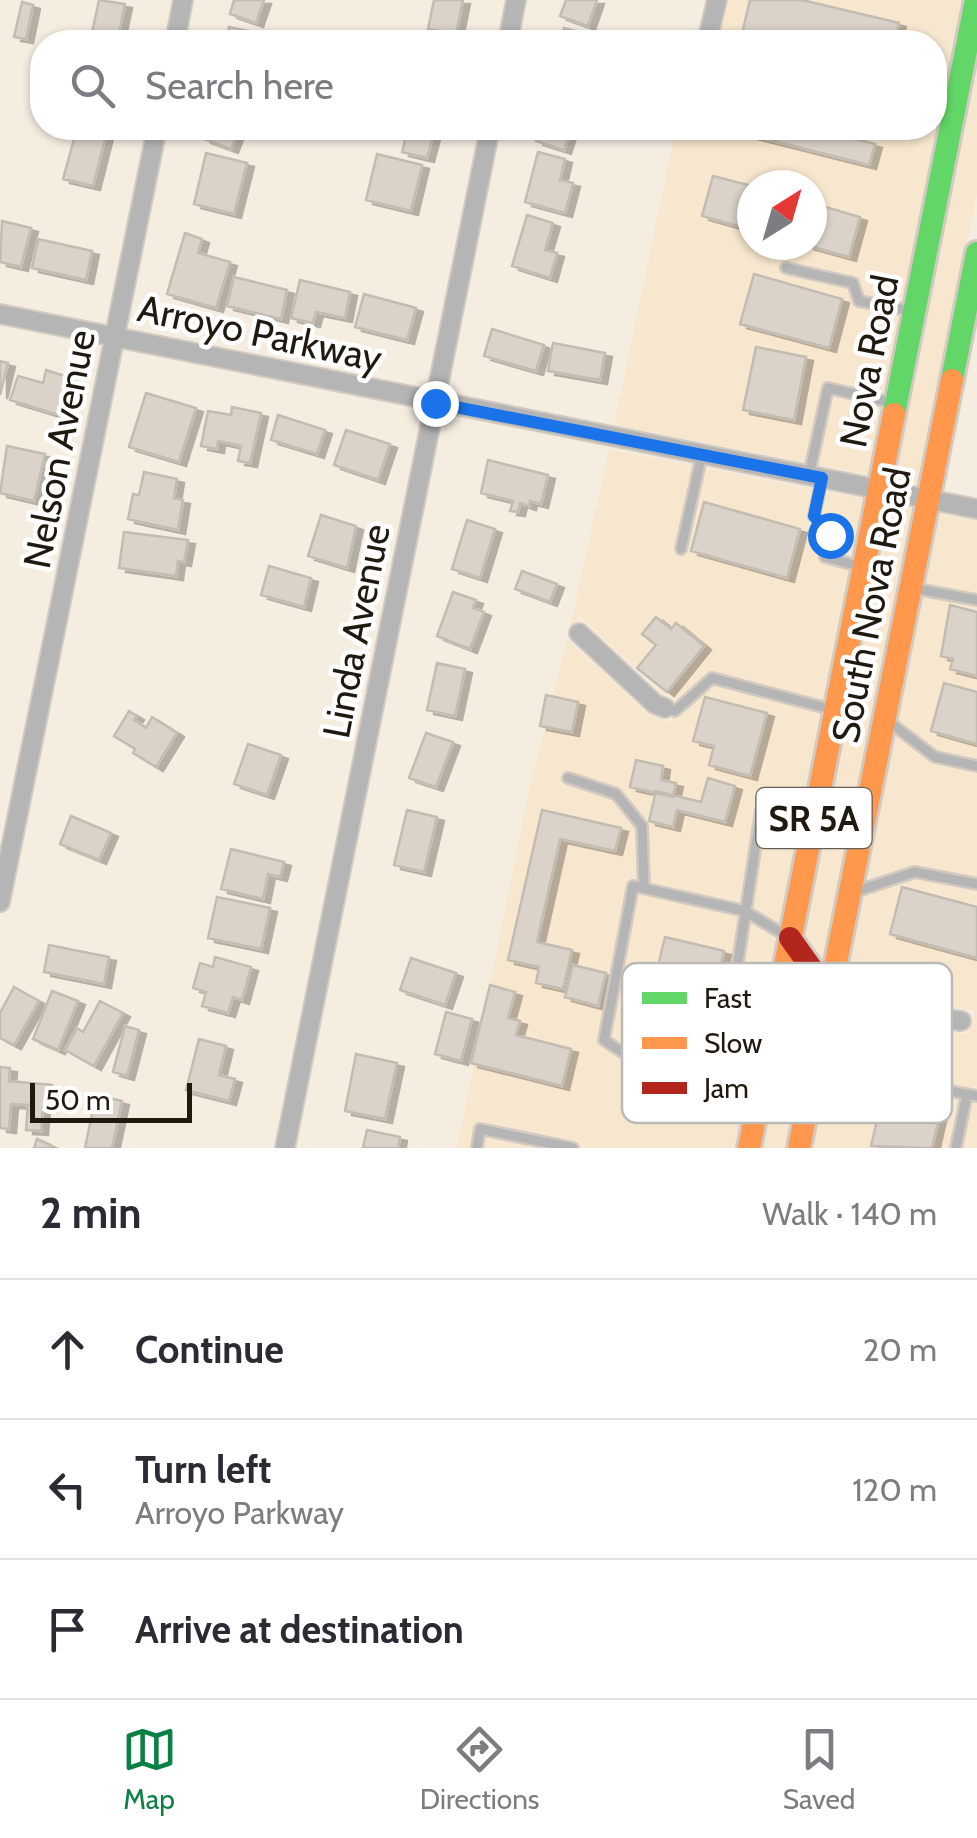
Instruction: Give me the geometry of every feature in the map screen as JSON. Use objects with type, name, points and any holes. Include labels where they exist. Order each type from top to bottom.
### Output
[{"type":"main road","name":"Nova Road","points":[[947,139],[973,3]]},
{"type":"main road","name":"Nova Road","points":[[785,963],[947,140]]},
{"type":"main road","name":"South Nova Road","points":[[836,963],[977,253]]},
{"type":"main road","points":[[790,938],[808,963]]},
{"type":"main road","name":"Nova Road","points":[[749,1148],[754,1123]]},
{"type":"main road","name":"South Nova Road","points":[[799,1148],[804,1123]]},
{"type":"street","points":[[177,30],[183,0]]},
{"type":"street","points":[[510,30],[516,0]]},
{"type":"street","points":[[710,30],[717,0]]},
{"type":"street","name":"Nelson Avenue","points":[[0,902],[155,140]]},
{"type":"street","name":"Linda Avenue","points":[[285,1148],[488,140]]},
{"type":"street","name":"Arroyo Parkway","points":[[0,314],[977,509]]},
{"type":"street","points":[[579,633],[665,708]]},
{"type":"street","points":[[952,1020],[961,1021]]},
{"type":"lane","points":[[786,268],[853,283],[860,300],[914,311]]},
{"type":"lane","points":[[864,567],[825,557],[830,535],[814,516],[815,476],[828,388],[896,404]]},
{"type":"lane","points":[[680,549],[702,454]]},
{"type":"lane","points":[[910,588],[977,600]]},
{"type":"lane","points":[[665,708],[675,711],[712,678],[835,711]]},
{"type":"lane","points":[[885,718],[935,757],[977,766]]},
{"type":"lane","points":[[568,778],[616,794],[642,826],[644,888]]},
{"type":"lane","points":[[737,963],[762,811]]},
{"type":"lane","points":[[850,893],[915,872],[977,884]]},
{"type":"lane","points":[[622,1052],[604,1040],[634,886],[745,911],[790,938]]},
{"type":"lane","points":[[956,1148],[972,1095]]},
{"type":"lane","points":[[477,1148],[480,1129],[574,1148]]},
{"type":"shaded area","points":[[729,0],[964,0],[959,5],[963,9],[947,89],[947,30],[722,30]]},
{"type":"shaded area","points":[[977,53],[977,194],[919,484],[893,479]]},
{"type":"shaded area","points":[[673,140],[937,140],[870,475],[614,425]]},
{"type":"shaded area","points":[[609,449],[866,499],[780,933],[774,939],[778,943],[774,963],[622,963],[622,1123],[742,1123],[737,1148],[457,1148],[532,776],[567,639],[647,713],[670,723],[680,701],[662,693],[580,617],[570,628]]},
{"type":"shaded area","points":[[888,503],[915,508],[825,963],[803,933]]},
{"type":"shaded area","points":[[937,513],[977,521],[977,1148],[811,1148],[816,1123],[952,1123],[952,1032],[968,1034],[975,1011],[952,1007],[952,963],[847,963]]},
{"type":"shaded area","points":[[765,1123],[793,1123],[788,1148],[760,1148]]},
{"type":"building","points":[[99,0],[125,4],[120,30],[93,30]]},
{"type":"building","points":[[234,0],[264,0],[256,23],[230,14]]},
{"type":"building","points":[[434,0],[463,0],[457,30],[428,29]]},
{"type":"building","points":[[566,0],[597,0],[588,26],[560,16]]},
{"type":"building","points":[[750,0],[802,0],[899,23],[897,30],[743,30]]},
{"type":"building","points":[[22,2],[33,5],[26,39],[14,37]]},
{"type":"building","points":[[74,140],[105,140],[93,186],[63,179]]},
{"type":"building","points":[[207,140],[234,140],[231,149]]},
{"type":"building","points":[[405,140],[432,140],[427,158],[402,152]]},
{"type":"building","points":[[536,140],[567,140],[564,150]]},
{"type":"building","points":[[770,140],[859,140],[875,144],[869,165]]},
{"type":"building","points":[[538,152],[565,159],[560,180],[573,183],[565,213],[525,202]]},
{"type":"building","points":[[206,153],[247,163],[234,214],[194,204]]},
{"type":"building","points":[[377,154],[422,165],[411,211],[366,200]]},
{"type":"building","points":[[713,176],[737,182],[737,226],[702,216]]},
{"type":"building","points":[[827,207],[860,217],[849,257],[827,251]]},
{"type":"building","points":[[527,215],[553,223],[545,250],[557,253],[550,278],[512,266]]},
{"type":"building","points":[[2,221],[31,228],[21,267],[0,262]]},
{"type":"building","points":[[185,233],[202,239],[198,253],[230,262],[216,308],[167,294]]},
{"type":"building","points":[[38,239],[92,251],[86,280],[32,268]]},
{"type":"building","points":[[754,274],[842,299],[829,348],[740,324]]},
{"type":"building","points":[[234,277],[287,290],[281,319],[227,306]]},
{"type":"building","points":[[300,280],[350,292],[345,318],[316,312],[313,323],[291,318]]},
{"type":"building","points":[[364,294],[416,308],[407,340],[355,327]]},
{"type":"building","points":[[492,329],[544,345],[536,371],[484,356]]},
{"type":"building","points":[[553,343],[605,353],[600,380],[548,371]]},
{"type":"building","points":[[756,347],[806,357],[794,420],[743,410]]},
{"type":"building","points":[[0,361],[8,363],[0,395]]},
{"type":"building","points":[[46,370],[71,378],[59,415],[10,400],[18,376],[43,383]]},
{"type":"building","points":[[146,393],[196,408],[179,462],[129,447]]},
{"type":"building","points":[[232,407],[261,413],[250,463],[238,461],[241,446],[218,441],[217,449],[201,446],[208,411],[231,415]]},
{"type":"building","points":[[278,415],[325,430],[317,454],[271,440]]},
{"type":"building","points":[[346,430],[390,444],[378,480],[334,465]]},
{"type":"building","points":[[7,446],[45,454],[34,501],[0,493]]},
{"type":"building","points":[[488,460],[548,475],[541,504],[520,503],[518,512],[510,511],[513,501],[481,493]]},
{"type":"building","points":[[144,472],[177,479],[174,498],[183,500],[178,530],[128,519],[133,494],[139,495]]},
{"type":"building","points":[[704,502],[800,529],[787,578],[691,551]]},
{"type":"building","points":[[321,515],[356,526],[347,568],[308,556]]},
{"type":"building","points":[[467,520],[495,529],[480,578],[452,569]]},
{"type":"building","points":[[124,532],[188,540],[184,562],[178,561],[176,576],[119,568]]},
{"type":"building","points":[[269,566],[311,578],[304,607],[261,595]]},
{"type":"building","points":[[522,571],[557,584],[550,602],[515,589]]},
{"type":"building","points":[[453,592],[476,600],[473,608],[484,612],[470,649],[437,636]]},
{"type":"building","points":[[950,605],[977,612],[977,676],[950,669],[953,659],[941,656]]},
{"type":"building","points":[[656,617],[671,629],[676,623],[704,646],[667,692],[637,668],[656,645],[642,634]]},
{"type":"building","points":[[437,663],[465,669],[455,716],[427,710]]},
{"type":"building","points":[[944,683],[977,692],[977,744],[931,731]]},
{"type":"building","points":[[546,695],[578,702],[572,732],[540,726]]},
{"type":"building","points":[[705,697],[767,713],[750,776],[709,765],[714,746],[693,741]]},
{"type":"building","points":[[129,711],[146,728],[152,717],[177,733],[156,767],[114,736]]},
{"type":"building","points":[[426,733],[453,742],[436,787],[409,778]]},
{"type":"building","points":[[248,744],[281,755],[267,795],[234,784]]},
{"type":"building","points":[[636,760],[663,766],[661,780],[676,783],[673,797],[630,787]]},
{"type":"building","points":[[708,778],[735,786],[725,822],[677,810],[673,827],[649,821],[656,791],[701,802]]},
{"type":"building","points":[[407,810],[437,817],[424,872],[394,865]]},
{"type":"building","points":[[542,810],[621,828],[615,851],[560,839],[537,942],[572,950],[563,989],[536,983],[539,967],[508,960]]},
{"type":"building","points":[[71,816],[111,833],[99,860],[60,844]]},
{"type":"building","points":[[231,849],[284,862],[280,877],[268,874],[263,899],[221,889]]},
{"type":"building","points":[[902,887],[977,907],[977,958],[890,934]]},
{"type":"building","points":[[217,897],[270,908],[261,949],[208,938]]},
{"type":"building","points":[[665,937],[724,951],[721,963],[659,963]]},
{"type":"building","points":[[49,945],[109,957],[104,984],[44,972]]},
{"type":"building","points":[[215,957],[251,967],[242,1000],[233,997],[228,1013],[202,1006],[206,992],[193,988],[200,963],[213,967]]},
{"type":"building","points":[[411,958],[456,973],[445,1005],[400,990]]},
{"type":"building","points":[[573,965],[606,973],[598,1006],[565,997]]},
{"type":"building","points":[[490,985],[515,992],[508,1018],[520,1021],[516,1035],[571,1049],[562,1086],[471,1063]]},
{"type":"building","points":[[14,987],[39,1001],[14,1045],[0,1038],[0,1013]]},
{"type":"building","points":[[52,991],[78,1001],[58,1050],[33,1039]]},
{"type":"building","points":[[100,1001],[123,1013],[94,1066],[65,1050],[77,1028],[83,1032]]},
{"type":"building","points":[[446,1012],[472,1019],[461,1061],[435,1054]]},
{"type":"building","points":[[125,1026],[139,1030],[127,1076],[113,1072]]},
{"type":"building","points":[[199,1039],[226,1046],[219,1075],[235,1079],[229,1101],[186,1090]]},
{"type":"building","points":[[356,1054],[397,1063],[385,1119],[345,1111]]},
{"type":"building","points":[[0,1067],[10,1068],[9,1081],[52,1085],[50,1108],[43,1107],[41,1131],[26,1130],[28,1105],[11,1104],[9,1129],[0,1128]]},
{"type":"building","points":[[96,1095],[122,1101],[112,1148],[85,1148]]},
{"type":"building","points":[[876,1123],[938,1123],[932,1148],[871,1146]]},
{"type":"building","points":[[367,1130],[400,1137],[398,1148],[363,1148]]},
{"type":"building","points":[[37,1139],[51,1145],[50,1148],[34,1148]]},
{"type":"traffic: fast","points":[[894,414],[976,0]]},
{"type":"traffic: fast","points":[[952,380],[977,253]]},
{"type":"traffic: slow","points":[[836,963],[952,380]]},
{"type":"traffic: slow","points":[[786,963],[894,414]]},
{"type":"traffic: slow","points":[[749,1148],[754,1123]]},
{"type":"traffic: slow","points":[[799,1148],[804,1123]]},
{"type":"traffic: jam","points":[[790,938],[808,963]]},
{"type":"route","points":[[435,403],[822,478],[814,516],[830,535]]}]
